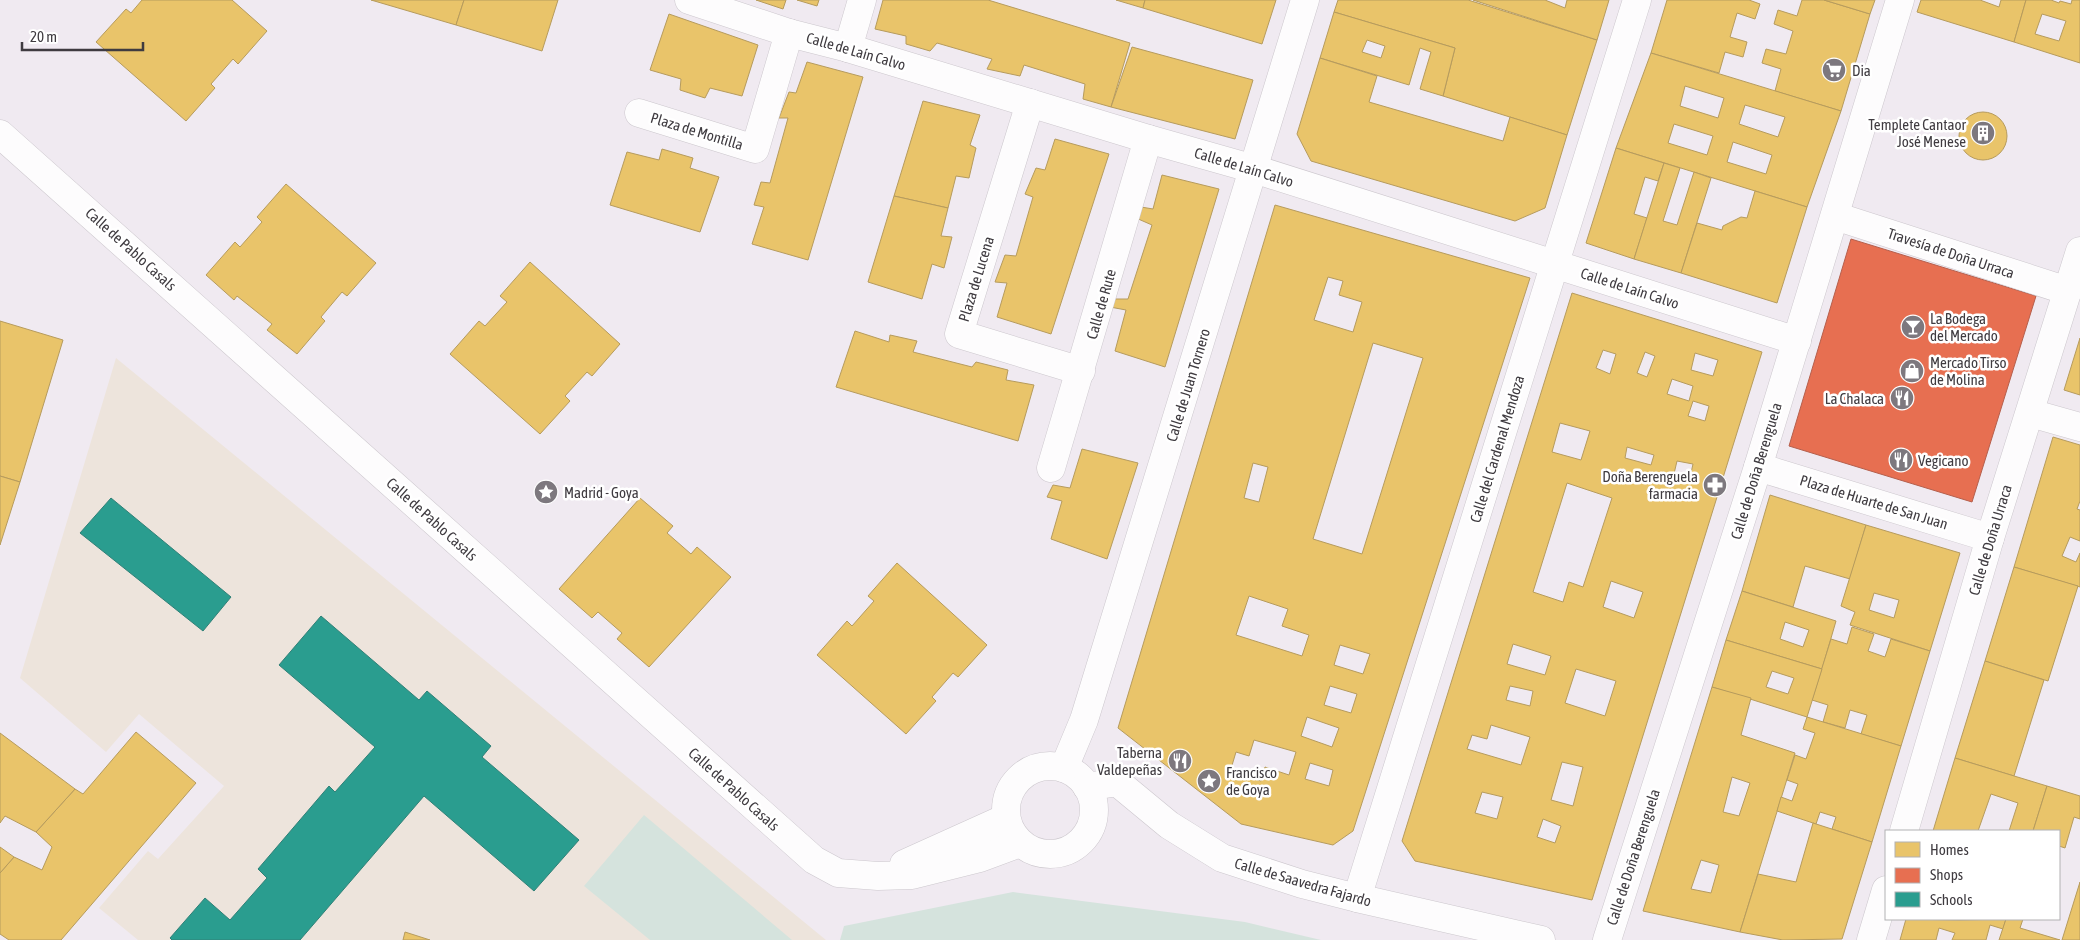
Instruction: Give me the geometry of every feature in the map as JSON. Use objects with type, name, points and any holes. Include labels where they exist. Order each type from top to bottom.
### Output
[{"type":"street","name":"Calle de Laín Calvo","points":[[689,0],[789,33],[848,48],[1148,140],[1254,169],[1797,341]]},
{"type":"street","points":[[848,48],[862,0]]},
{"type":"street","name":"Calle de Juan Tornero","points":[[1064,768],[1084,720],[1305,0]]},
{"type":"street","name":"Calle del Cardenal Mendoza","points":[[1357,898],[1637,0]]},
{"type":"street","name":"Calle de Doña Berenguela","points":[[1607,940],[1758,467],[1900,0]]},
{"type":"street","name":"Plaza de Montilla","points":[[639,113],[755,149],[789,33]]},
{"type":"street","name":"Plaza de Lucena","points":[[1030,103],[959,334],[1081,371]]},
{"type":"street","name":"Calle de Pablo Casals","points":[[0,134],[814,860],[838,873],[878,876],[912,875],[980,858],[1020,843]]},
{"type":"street","name":"Calle de Rute","points":[[1052,468],[1148,140]]},
{"type":"street","name":"Travesía de Doña Urraca","points":[[1835,216],[2068,291]]},
{"type":"street","name":"Calle de Doña Urraca","points":[[1904,830],[1990,538],[2080,251]]},
{"type":"street","points":[[2030,413],[2080,428]]},
{"type":"street","name":"Plaza de Huarte de San Juan","points":[[1758,467],[1990,538]]},
{"type":"street","points":[[1049,766],[1064,768],[1077,775],[1087,787],[1093,800],[1094,814],[1083,840],[1072,849],[1060,854],[1045,855],[1032,851],[1020,843],[1006,818],[1006,803],[1011,789],[1021,777],[1034,769],[1049,766]]},
{"type":"street","name":"Calle de Saavedra Fajardo","points":[[1087,787],[1117,782],[1169,825],[1222,858],[1302,884],[1541,940]]},
{"type":"street","name":"Calle de Pablo Casals","points":[[878,876],[1006,818]]},
{"type":"street","points":[[1872,940],[1885,894]]},
{"type":"shaded area","points":[[116,358],[826,940],[430,940],[405,933],[403,940],[138,940],[99,908],[148,851],[158,859],[224,786],[139,714],[106,752],[20,678]]},
{"type":"shaded area","points":[[644,815],[792,940],[650,940],[584,886]]},
{"type":"shaded area","points":[[1013,892],[1245,922],[1321,940],[840,940],[844,926]]},
{"type":"building: Homes","points":[[142,0],[232,0],[267,31],[238,64],[233,59],[211,84],[215,88],[186,121],[96,42],[126,9],[131,13]]},
{"type":"building: Homes","points":[[371,0],[464,0],[456,25]]},
{"type":"building: Homes","points":[[464,0],[558,0],[542,51],[456,25]]},
{"type":"building: Homes","points":[[756,0],[786,0],[783,9]]},
{"type":"building: Homes","points":[[797,0],[819,0],[817,6]]},
{"type":"building: Homes","points":[[883,0],[988,0],[1130,43],[1111,107],[1083,99],[1085,84],[1024,65],[1020,76],[987,69],[992,59],[937,43],[930,51],[906,44],[906,36],[875,29]]},
{"type":"building: Homes","points":[[1116,0],[1145,0],[1143,8]]},
{"type":"building: Homes","points":[[1145,0],[1276,0],[1262,44],[1143,8]]},
{"type":"building: Homes","points":[[1338,0],[1468,0],[1597,40],[1567,135],[1443,96],[1455,48],[1334,12]]},
{"type":"building: Homes","points":[[1473,0],[1545,0],[1565,8],[1567,0],[1609,0],[1597,40]]},
{"type":"building: Homes","points":[[1667,0],[1749,0],[1760,4],[1755,19],[1737,13],[1730,37],[1747,42],[1743,57],[1725,52],[1719,73],[1651,53]]},
{"type":"building: Homes","points":[[1802,0],[1824,0],[1870,14],[1841,111],[1775,91],[1781,69],[1762,63],[1766,49],[1786,54],[1793,31],[1774,24],[1778,10],[1797,16]]},
{"type":"building: Homes","points":[[1824,0],[1875,0],[1870,14]]},
{"type":"building: Homes","points":[[1921,0],[1980,0],[1999,7],[2001,0],[2026,0],[2014,42],[1917,12]]},
{"type":"building: Homes","points":[[2026,0],[2051,0],[2071,4],[2072,0],[2080,0],[2080,63],[2014,42]],"holes":[[[2042,14],[2066,21],[2059,41],[2035,34]]]},
{"type":"building: Homes","points":[[1334,12],[1455,48],[1443,96],[1420,89],[1431,52],[1420,48],[1409,85],[1320,58]],"holes":[[[1367,40],[1385,46],[1381,58],[1362,52]]]},
{"type":"building: Homes","points":[[669,14],[758,45],[742,96],[710,88],[705,98],[680,90],[681,79],[650,70]]},
{"type":"building: Homes","points":[[1132,47],[1253,80],[1235,139],[1111,107]]},
{"type":"building: Homes","points":[[1651,53],[1841,111],[1807,207],[1616,148]],"holes":[[[1685,86],[1724,98],[1718,118],[1680,106]],[[1745,105],[1785,117],[1778,137],[1739,124]],[[1674,124],[1713,136],[1707,155],[1668,143]],[[1733,142],[1772,155],[1766,174],[1727,162]]]},
{"type":"building: Homes","points":[[1320,58],[1377,76],[1369,102],[1503,141],[1510,117],[1567,135],[1545,208],[1515,221],[1311,161],[1297,134]]},
{"type":"building: Homes","points":[[807,62],[863,77],[808,260],[752,244],[764,207],[754,205],[761,182],[770,183],[788,118],[779,118],[789,92],[796,93]]},
{"type":"building: Homes","points":[[923,101],[980,115],[970,145],[976,148],[969,178],[956,176],[948,208],[894,196]]},
{"type":"building: Homes","name":"Templete Cantaor José Menese","points":[[1978,112],[1988,112],[2000,119],[2007,131],[2007,141],[2000,153],[1988,160],[1978,160],[1970,156],[1963,149],[1959,141],[1959,131],[1963,123],[1970,116]]},
{"type":"building: Homes","points":[[1055,139],[1109,154],[1051,334],[997,317],[1007,283],[995,282],[1005,255],[1016,256],[1033,197],[1025,194],[1036,168],[1045,170]]},
{"type":"building: Homes","points":[[1616,148],[1664,163],[1658,181],[1645,177],[1634,214],[1647,218],[1634,259],[1586,243]]},
{"type":"building: Homes","points":[[662,149],[693,158],[690,168],[719,177],[700,232],[610,205],[627,152],[659,160]]},
{"type":"building: Homes","points":[[1664,163],[1680,168],[1663,221],[1677,225],[1694,172],[1711,178],[1681,273],[1634,259]]},
{"type":"building: Homes","points":[[1162,175],[1219,189],[1165,367],[1115,351],[1126,310],[1110,307],[1112,299],[1128,299],[1152,225],[1136,218],[1141,207],[1153,209]]},
{"type":"building: Homes","points":[[286,184],[376,263],[347,296],[342,292],[321,317],[325,321],[297,354],[267,330],[272,324],[237,296],[234,300],[206,275],[235,242],[240,247],[262,222],[257,217]]},
{"type":"building: Homes","points":[[1755,191],[1807,207],[1777,303],[1681,273],[1697,223],[1722,230],[1723,226],[1741,217],[1747,218]]},
{"type":"building: Homes","points":[[894,196],[948,208],[941,236],[952,237],[944,268],[932,264],[922,299],[868,282]]},
{"type":"building: Homes","points":[[1275,205],[1530,278],[1353,831],[1333,845],[1241,824],[1118,728]],"holes":[[[1328,277],[1343,281],[1339,295],[1362,302],[1353,332],[1314,320]],[[1373,343],[1423,358],[1362,554],[1313,539]],[[1253,463],[1268,467],[1259,502],[1244,498]],[[1249,596],[1288,609],[1282,626],[1309,635],[1302,656],[1236,635]],[[1340,645],[1370,654],[1363,674],[1334,665]],[[1330,686],[1357,694],[1351,713],[1324,705]],[[1307,717],[1339,728],[1332,747],[1301,736]],[[1254,740],[1296,752],[1289,775],[1265,767],[1261,781],[1230,772],[1236,752],[1249,756]],[[1310,763],[1333,770],[1329,786],[1305,779]]]},
{"type":"building: Homes","points":[[530,262],[620,344],[592,376],[587,372],[565,396],[570,401],[540,434],[450,354],[479,321],[485,326],[507,302],[500,296]]},
{"type":"building: Homes","points":[[1572,293],[1762,352],[1592,900],[1415,861],[1402,841]],"holes":[[[1603,350],[1616,354],[1610,374],[1596,368]],[[1645,352],[1655,356],[1647,377],[1637,373]],[[1695,353],[1718,360],[1713,376],[1691,370]],[[1672,379],[1693,386],[1689,401],[1667,394]],[[1693,401],[1709,406],[1705,421],[1688,416]],[[1560,423],[1590,431],[1581,460],[1552,452]],[[1627,447],[1654,455],[1651,465],[1625,458]],[[1677,461],[1693,464],[1689,482],[1673,478]],[[1567,483],[1612,498],[1583,587],[1569,582],[1563,602],[1533,592]],[[1611,581],[1643,592],[1634,618],[1603,607]],[[1513,644],[1551,656],[1545,675],[1507,664]],[[1576,669],[1616,681],[1605,716],[1565,703]],[[1510,686],[1533,691],[1530,706],[1506,700]],[[1491,725],[1530,737],[1521,765],[1467,749],[1472,735],[1487,739]],[[1562,762],[1583,767],[1573,806],[1551,800]],[[1482,792],[1503,797],[1497,819],[1475,813]],[[1543,819],[1561,826],[1555,843],[1537,837]]]},
{"type":"building: Homes","points":[[0,321],[63,340],[20,482],[0,476]]},
{"type":"building: Homes","points":[[855,331],[889,342],[890,335],[917,341],[913,352],[972,367],[976,362],[1008,370],[1006,380],[1034,385],[1018,441],[836,387]]},
{"type":"building: Homes","points":[[2080,338],[2080,395],[2064,390]]},
{"type":"building: Homes","points":[[2053,437],[2080,445],[2080,501],[2077,509],[2080,510],[2080,541],[2070,537],[2062,556],[2076,562],[2080,553],[2080,587],[2014,567]]},
{"type":"building: Homes","points":[[1082,449],[1138,463],[1107,559],[1051,539],[1062,501],[1047,497],[1053,485],[1070,488]]},
{"type":"building: Homes","points":[[0,476],[20,482],[0,545]]},
{"type":"building: Homes","points":[[1770,495],[1866,525],[1850,579],[1805,566],[1793,607],[1742,591]]},
{"type":"building: Homes","points":[[640,498],[673,526],[667,533],[691,554],[697,547],[731,577],[649,667],[617,639],[622,633],[598,612],[592,618],[559,589]]},
{"type":"building: Homes","points":[[1866,525],[1960,553],[1930,651],[1850,625],[1855,612],[1841,606]],"holes":[[[1874,593],[1899,600],[1894,618],[1869,610]]]},
{"type":"building: Homes","points":[[897,563],[987,645],[958,677],[953,673],[932,697],[936,701],[906,734],[817,655],[847,621],[852,626],[874,601],[868,596]]},
{"type":"building: Homes","points":[[2014,567],[2078,586],[2048,681],[1985,661]]},
{"type":"building: Homes","points":[[1742,591],[1836,621],[1822,669],[1726,640]],"holes":[[[1785,622],[1809,630],[1803,647],[1780,639]]]},
{"type":"building: Homes","points":[[1852,627],[1874,634],[1868,651],[1885,657],[1891,639],[1930,651],[1901,746],[1861,734],[1867,715],[1850,710],[1845,728],[1823,722],[1828,705],[1812,700],[1831,639],[1847,644]]},
{"type":"building: Homes","points":[[1726,640],[1822,669],[1807,717],[1712,687]],"holes":[[[1772,671],[1794,678],[1788,694],[1766,687]]]},
{"type":"building: Homes","points":[[1985,661],[2044,680],[2014,776],[1955,758]]},
{"type":"building: Homes","points":[[1712,687],[1751,698],[1741,735],[1795,753],[1740,932],[1643,911]],"holes":[[[1732,777],[1750,783],[1739,816],[1723,812]],[[1701,860],[1719,865],[1711,893],[1691,889]]]},
{"type":"building: Homes","points":[[1807,717],[1901,746],[1872,842],[1832,829],[1836,817],[1820,812],[1816,824],[1777,811],[1781,797],[1792,801],[1798,784],[1787,780],[1795,755],[1806,759],[1815,733],[1803,729]]},
{"type":"building: Homes","points":[[136,732],[196,783],[61,940],[9,940],[0,934],[0,873],[14,857],[42,870],[52,847],[36,832],[75,789],[83,794]]},
{"type":"building: Homes","points":[[0,733],[75,789],[36,832],[5,816],[0,823]]},
{"type":"building: Homes","points":[[1955,758],[2047,786],[2033,830],[2009,830],[2018,803],[1991,794],[1978,830],[1933,830]]},
{"type":"building: Homes","points":[[2047,786],[2080,796],[2080,819],[2074,817],[2065,848],[2060,846],[2060,830],[2033,830]]},
{"type":"building: Homes","points":[[1813,823],[1872,842],[1842,939],[1783,940],[1740,932],[1758,874],[1796,882]]},
{"type":"building: Homes","points":[[0,847],[14,857],[0,873]]},
{"type":"building: Homes","points":[[2080,882],[2080,940],[2062,940]]},
{"type":"building: Homes","points":[[1906,920],[2006,920],[2003,929],[1990,925],[1986,940],[1952,940],[1955,933],[1939,928],[1936,940],[1900,940]]},
{"type":"building: Homes","points":[[2006,920],[2023,920],[2020,928],[2060,940],[1999,940]]},
{"type":"building: Homes","points":[[405,932],[430,940],[403,940]]},
{"type":"building: Shops","name":"Mercado Tirso de Molina","points":[[1851,239],[2036,296],[1972,502],[1789,446]]},
{"type":"building: Schools","points":[[111,498],[231,597],[203,631],[80,533]]},
{"type":"building: Schools","points":[[321,616],[419,700],[427,691],[491,746],[482,757],[579,840],[534,891],[424,796],[300,940],[172,940],[170,938],[205,898],[230,920],[267,878],[258,869],[329,786],[335,792],[375,747],[279,665]]},
{"type":"place","name":"Dia","points":[[1834,70]]},
{"type":"place","name":"Templete Cantaor José Menese","points":[[1983,133]]},
{"type":"place","name":"La Bodega del Mercado","points":[[1913,327]]},
{"type":"place","name":"Mercado Tirso de Molina","points":[[1912,371]]},
{"type":"place","name":"La Chalaca","points":[[1902,398]]},
{"type":"place","name":"Vegicano","points":[[1901,460]]},
{"type":"place","name":"Doña Berenguela farmacia","points":[[1715,485]]},
{"type":"place","name":"Madrid - Goya","points":[[546,492]]},
{"type":"place","name":"Taberna Valdepeñas","points":[[1180,761]]},
{"type":"place","name":"Francisco de Goya","points":[[1209,781]]}]
